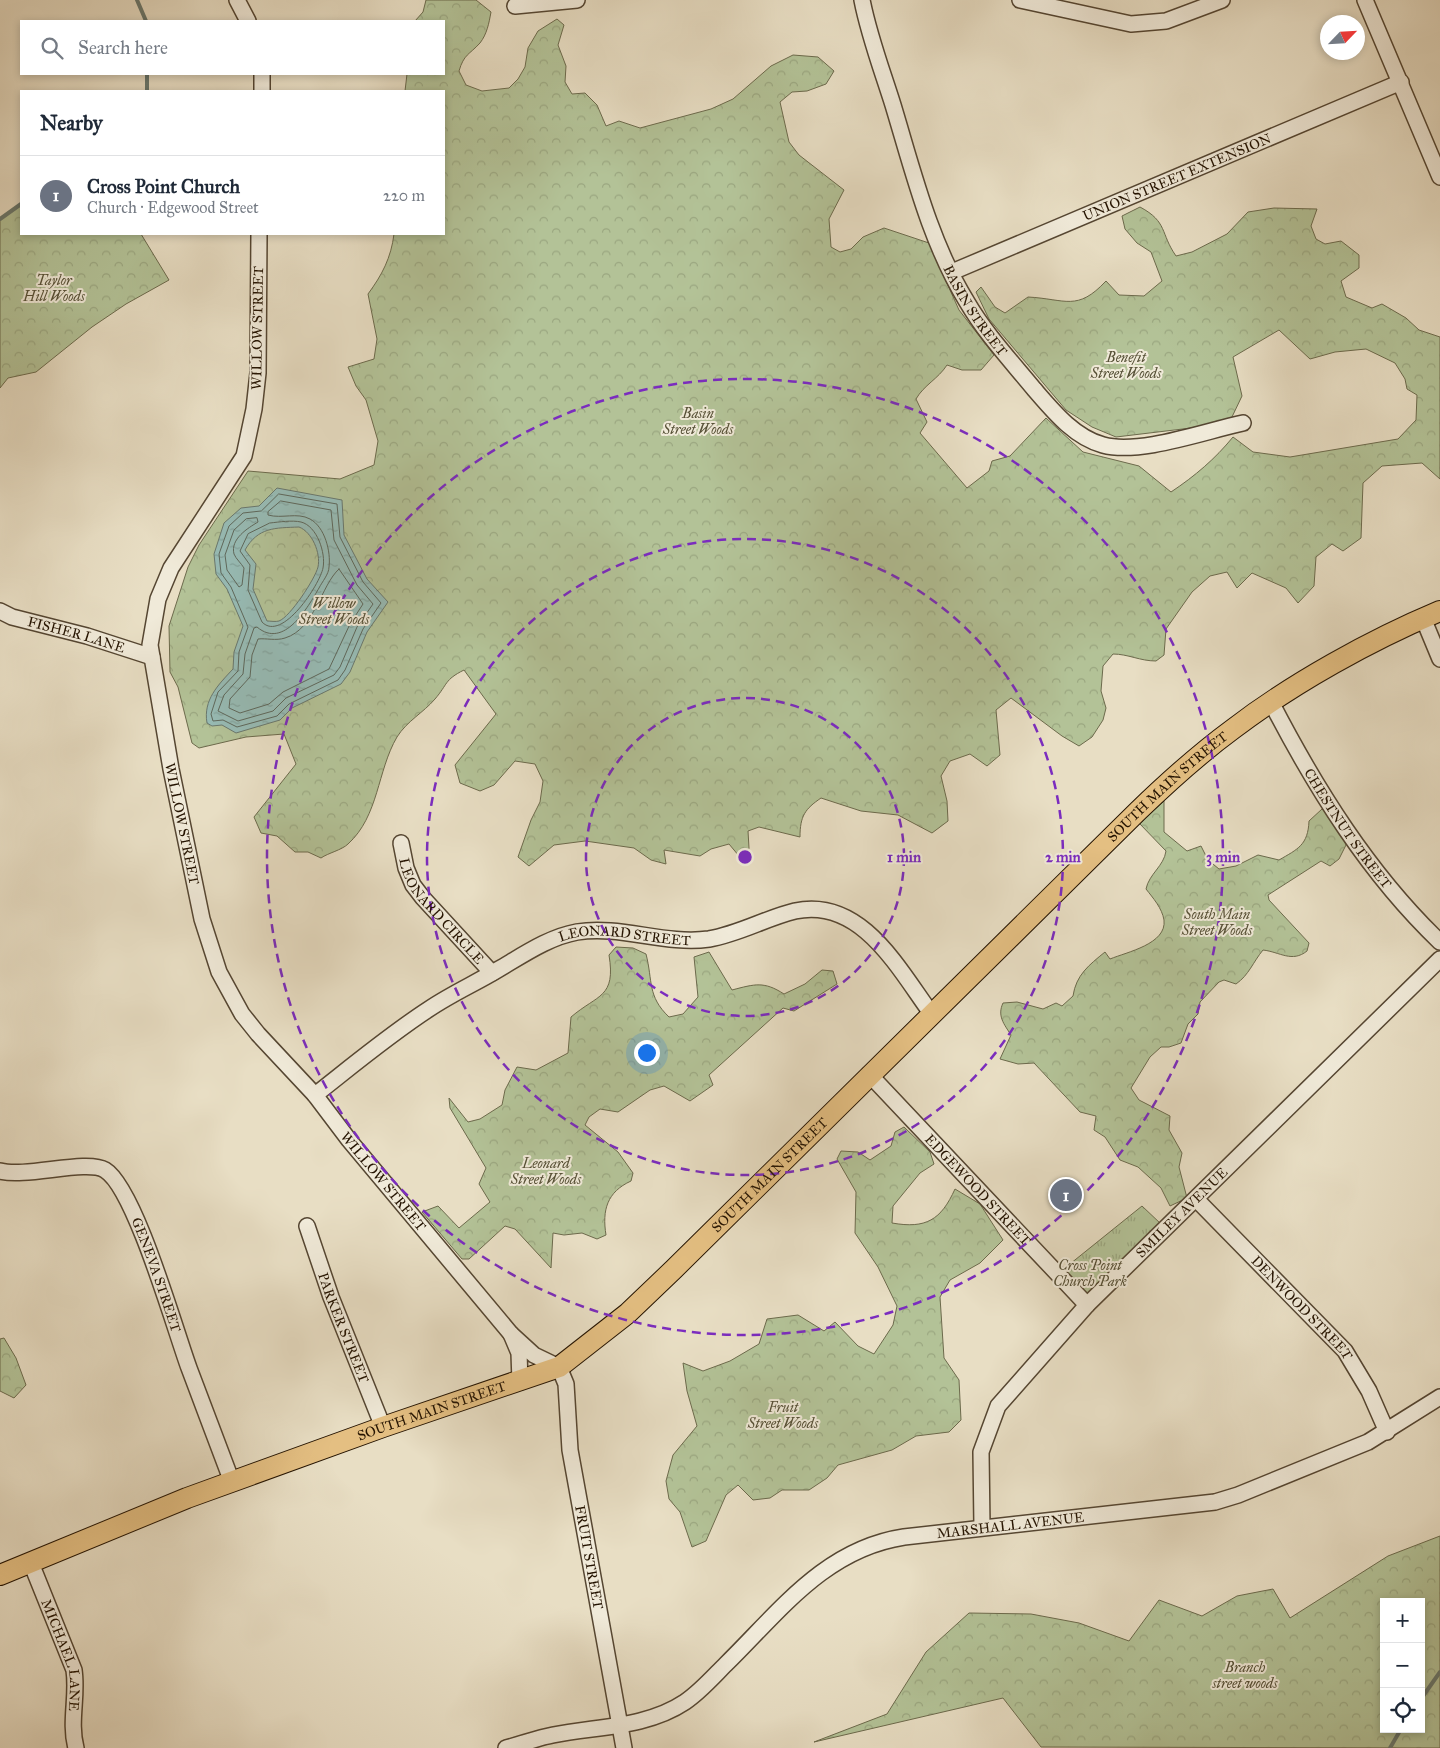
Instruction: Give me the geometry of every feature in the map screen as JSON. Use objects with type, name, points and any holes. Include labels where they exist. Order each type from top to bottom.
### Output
[{"type":"main road","name":"SOUTH MAIN STREET","points":[[0,1575],[187,1498],[383,1427],[520,1382],[559,1367],[628,1313],[930,1014],[1165,785],[1205,750],[1271,702],[1380,639],[1431,614]]},
{"type":"street","points":[[237,0],[247,20]]},
{"type":"street","points":[[515,6],[577,0]]},
{"type":"street","name":"BASIN STREET","points":[[862,0],[875,49],[923,202],[952,272],[967,302],[986,330],[1050,407],[1084,438],[1103,445],[1124,448],[1190,436],[1243,423]]},
{"type":"street","points":[[1020,0],[1131,24],[1166,21],[1222,0]]},
{"type":"street","points":[[1365,0],[1440,177]]},
{"type":"street","points":[[262,75],[262,90]]},
{"type":"street","name":"UNION STREET EXTENSION","points":[[952,272],[1401,82]]},
{"type":"street","name":"WILLOW STREET","points":[[259,235],[258,373],[254,409],[244,456],[168,576],[158,598],[150,645],[171,769],[193,880],[210,950],[242,1014],[314,1095],[349,1140],[511,1334]]},
{"type":"street","name":"FISHER LANE","points":[[0,611],[12,617],[87,636],[152,658]]},
{"type":"street","points":[[1431,614],[1440,660]]},
{"type":"street","name":"CHESTNUT STREET","points":[[1271,702],[1296,750],[1357,847],[1412,916],[1440,942]]},
{"type":"street","name":"LEONARD CIRCLE","points":[[402,843],[406,868],[413,885],[492,973]]},
{"type":"street","name":"LEONARD STREET","points":[[314,1095],[431,1007],[540,946],[575,932],[598,930],[676,940],[709,939],[795,911],[812,908],[831,910],[855,923],[883,948],[930,1014]]},
{"type":"street","name":"SMILEY AVENUE","points":[[982,1527],[981,1452],[998,1406],[1087,1305],[1440,959]]},
{"type":"street","name":"EDGEWOOD STREET","points":[[870,1074],[1087,1305]]},
{"type":"street","name":"GENEVA STREET","points":[[1,1173],[92,1167],[105,1170],[118,1183],[129,1202],[153,1261],[189,1367],[232,1482]]},
{"type":"street","name":"DENWOOD STREET","points":[[1196,1199],[1345,1351],[1369,1391],[1387,1432]]},
{"type":"street","name":"PARKER STREET","points":[[307,1226],[331,1297],[383,1427]]},
{"type":"street","points":[[511,1334],[534,1356],[559,1367]]},
{"type":"street","points":[[511,1334],[519,1353],[520,1382]]},
{"type":"street","name":"FRUIT STREET","points":[[559,1367],[566,1384],[570,1450],[624,1748]]},
{"type":"street","name":"MARSHALL AVENUE","points":[[506,1748],[552,1735],[648,1720],[686,1701],[811,1580],[836,1561],[860,1548],[883,1540],[982,1527],[1215,1502],[1264,1485],[1368,1442],[1387,1432],[1440,1397]]},
{"type":"street","name":"MICHAEL LANE","points":[[31,1563],[74,1670],[76,1688],[72,1723],[76,1748]]},
{"type":"green space","name":"Basin Street Woods","points":[[426,0],[476,0],[491,12],[484,36],[480,43],[465,58],[459,71],[466,85],[482,91],[509,88],[518,79],[525,67],[528,48],[538,31],[557,19],[564,25],[558,45],[566,66],[565,82],[572,94],[585,93],[597,105],[606,126],[619,121],[640,128],[711,109],[733,99],[771,66],[793,55],[818,57],[834,71],[826,84],[807,91],[792,92],[780,102],[789,142],[799,155],[844,190],[829,219],[831,247],[840,252],[851,249],[863,237],[884,228],[929,243],[959,310],[994,355],[981,370],[962,370],[947,365],[916,399],[927,422],[920,433],[967,488],[989,471],[992,461],[1010,456],[1046,418],[1083,452],[1139,466],[1171,492],[1204,467],[1233,437],[1253,452],[1290,457],[1398,439],[1416,420],[1417,395],[1407,389],[1405,379],[1395,363],[1366,349],[1335,352],[1310,359],[1279,330],[1233,357],[1242,396],[1231,419],[1191,428],[1116,437],[1092,427],[1066,410],[989,319],[976,292],[981,287],[995,307],[1005,313],[1028,297],[1062,301],[1079,300],[1096,291],[1106,281],[1119,295],[1144,296],[1162,281],[1151,252],[1137,243],[1125,229],[1122,216],[1140,207],[1149,212],[1159,223],[1176,256],[1192,252],[1227,234],[1248,212],[1274,208],[1317,209],[1311,226],[1316,239],[1325,244],[1341,241],[1359,255],[1359,268],[1341,281],[1346,297],[1372,308],[1382,304],[1406,318],[1419,330],[1440,337],[1440,479],[1422,463],[1382,466],[1363,483],[1361,538],[1343,551],[1332,544],[1316,557],[1314,586],[1298,603],[1286,588],[1252,573],[1237,588],[1227,572],[1210,576],[1192,592],[1166,629],[1164,655],[1156,661],[1113,654],[1103,666],[1101,691],[1106,708],[1103,720],[1092,737],[1079,746],[1062,736],[1011,698],[996,710],[1000,755],[987,766],[970,754],[950,761],[941,776],[947,801],[948,821],[932,833],[898,815],[861,811],[821,798],[804,814],[800,837],[759,827],[748,831],[749,848],[747,857],[739,856],[729,844],[711,849],[700,856],[664,850],[666,864],[651,860],[634,848],[585,841],[554,845],[529,866],[518,857],[531,820],[540,802],[543,781],[535,764],[515,761],[494,785],[480,791],[460,783],[455,765],[496,714],[464,670],[449,680],[435,699],[405,726],[397,737],[385,764],[372,807],[358,833],[348,844],[321,858],[308,852],[295,852],[277,836],[261,833],[254,817],[296,764],[284,734],[246,737],[199,748],[192,743],[178,687],[170,672],[169,626],[188,567],[199,545],[248,471],[340,479],[374,465],[378,441],[366,400],[356,386],[348,367],[374,359],[377,339],[368,294],[385,266],[391,251],[394,235],[445,235],[445,90],[405,90],[407,75],[445,75],[445,20],[416,20],[423,12]]},
{"type":"green space","name":"Taylor Hill Woods","points":[[20,205],[20,235],[142,235],[169,280],[126,304],[92,327],[36,372],[8,378],[0,388],[0,219]]},
{"type":"green space","name":"South Main Street Woods","points":[[1164,801],[1164,832],[1187,851],[1201,846],[1208,860],[1219,869],[1236,866],[1258,855],[1279,860],[1286,856],[1301,845],[1307,836],[1309,821],[1322,809],[1336,821],[1346,845],[1339,859],[1330,866],[1321,861],[1268,895],[1269,900],[1309,943],[1307,951],[1296,956],[1286,956],[1263,950],[1248,972],[1236,984],[1224,980],[1219,982],[1200,1002],[1198,1014],[1188,1024],[1181,1043],[1169,1047],[1161,1047],[1150,1057],[1131,1088],[1139,1100],[1170,1116],[1169,1130],[1182,1153],[1179,1167],[1187,1198],[1170,1206],[1161,1188],[1138,1167],[1120,1160],[1105,1137],[1094,1130],[1096,1116],[1080,1112],[1034,1063],[1018,1064],[1000,1059],[1011,1035],[1001,1016],[1003,1003],[1017,1002],[1043,1009],[1056,1003],[1062,1006],[1073,996],[1080,976],[1105,952],[1110,959],[1144,946],[1159,935],[1163,928],[1163,916],[1157,903],[1146,889],[1166,851],[1139,823]]},
{"type":"green space","name":"Leonard Street Woods","points":[[616,947],[633,948],[646,954],[654,995],[669,1017],[683,1014],[698,997],[694,957],[709,952],[732,990],[747,986],[765,985],[784,994],[805,984],[822,970],[833,971],[837,984],[794,1011],[783,1008],[709,1075],[713,1085],[690,1101],[664,1086],[650,1090],[618,1112],[600,1109],[589,1117],[585,1125],[618,1152],[633,1173],[631,1181],[623,1185],[611,1196],[606,1210],[606,1235],[597,1239],[582,1233],[564,1235],[553,1233],[551,1268],[515,1229],[505,1226],[469,1259],[462,1259],[422,1212],[438,1206],[459,1228],[490,1202],[479,1184],[486,1168],[450,1108],[449,1098],[468,1122],[480,1119],[502,1105],[505,1090],[517,1067],[536,1070],[568,1053],[571,1017],[603,994],[610,980],[609,955]]},
{"type":"green space","name":"Fruit Street Woods","points":[[904,1127],[930,1152],[934,1164],[920,1173],[893,1206],[892,1223],[914,1225],[931,1220],[944,1208],[955,1189],[980,1204],[1003,1240],[980,1263],[950,1280],[940,1297],[944,1358],[959,1380],[961,1420],[949,1432],[916,1436],[892,1450],[838,1465],[827,1478],[809,1490],[782,1490],[770,1498],[753,1500],[738,1485],[726,1495],[706,1541],[692,1547],[680,1512],[669,1499],[666,1481],[673,1455],[697,1426],[687,1391],[683,1363],[703,1371],[730,1361],[759,1344],[767,1319],[798,1315],[824,1331],[835,1322],[858,1346],[874,1354],[893,1325],[897,1306],[878,1267],[855,1233],[856,1192],[837,1159],[841,1151],[858,1152],[870,1160],[891,1146],[895,1132]]},
{"type":"green space","name":"Cross Point Church Park","points":[[1142,1206],[1161,1224],[1086,1296],[1060,1272]]},
{"type":"green space","points":[[4,1338],[16,1358],[26,1385],[14,1398],[0,1391],[0,1339]]},
{"type":"green space","name":"Branch street woods","points":[[1440,1536],[1440,1748],[1041,1747],[1003,1698],[814,1742],[887,1714],[926,1652],[969,1613],[1031,1614],[1079,1623],[1129,1641],[1159,1600],[1202,1616],[1237,1596],[1273,1589],[1290,1618],[1388,1556]]},
{"type":"water","points":[[277,488],[342,500],[344,535],[367,579],[388,602],[367,632],[350,672],[341,684],[292,708],[280,720],[236,733],[222,725],[212,726],[207,723],[206,715],[213,693],[233,669],[234,652],[243,626],[227,589],[216,574],[214,554],[224,523],[241,508],[259,506]],"holes":[[[299,527],[312,538],[317,550],[319,561],[316,573],[302,597],[284,618],[279,621],[267,621],[253,589],[256,564],[245,550],[250,542],[268,530]]]},
{"type":"waterway","points":[[137,0],[146,20]]},
{"type":"waterway","points":[[147,75],[147,90]]},
{"type":"waterway","points":[[0,219],[20,205]]},
{"type":"waterway","points":[[1425,1693],[1440,1672]]},
{"type":"waterway","points":[[1390,1748],[1399,1733]]},
{"type":"place","name":"Cross Point Church","points":[[1066,1195]]},
{"type":"park label","name":"Benefit Street Woods","points":[[1126,366]]},
{"type":"park label","name":"Willow Street Woods","points":[[334,612]]}]
